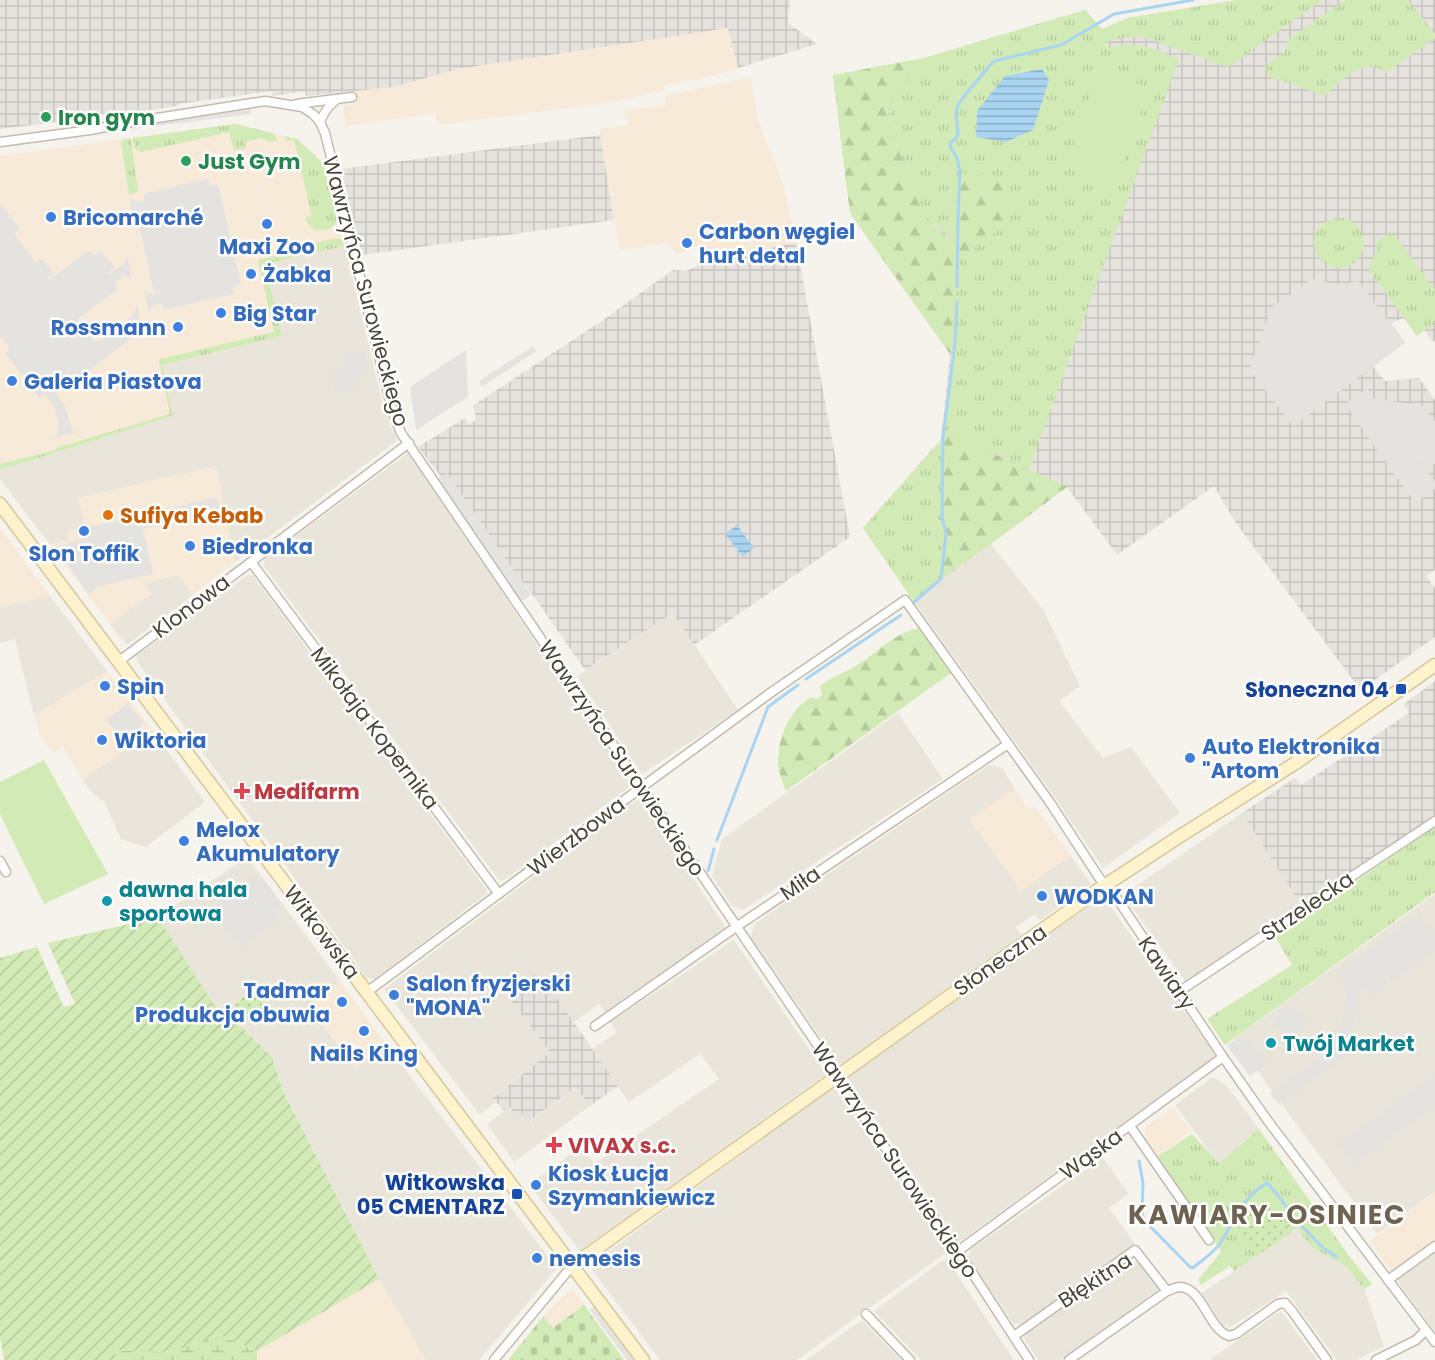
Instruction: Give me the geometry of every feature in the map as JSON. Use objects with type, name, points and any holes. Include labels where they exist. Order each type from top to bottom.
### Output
[{"type":"street","points":[[0,142],[90,130],[265,101],[291,105],[352,97]]},
{"type":"street","points":[[320,122],[327,107],[337,99]]},
{"type":"street","name":"Wawrzyńca Surowieckiego","points":[[291,105],[302,107],[320,122],[394,416],[401,433],[906,1178],[958,1251],[1027,1359]]},
{"type":"street","name":"Klonowa","points":[[118,662],[409,443]]},
{"type":"street","name":"Witkowska","points":[[0,504],[643,1360]]},
{"type":"street","name":"Mikołaja Kopernika","points":[[250,562],[500,894]]},
{"type":"street","name":"Wierzbowa","points":[[367,992],[773,691],[905,600]]},
{"type":"street","name":"Kawiary","points":[[905,600],[1049,801],[1101,879],[1107,884],[1223,1057],[1435,1342]]},
{"type":"street","name":"Słoneczna","points":[[572,1266],[1107,884],[1294,764],[1435,664]]},
{"type":"street","name":"Miła","points":[[595,1026],[736,927],[1008,744]]},
{"type":"street","name":"Strzelecka","points":[[1180,991],[1435,821]]},
{"type":"street","points":[[0,861],[6,872]]},
{"type":"street","name":"Wąska","points":[[958,1251],[1223,1057]]},
{"type":"street","points":[[1130,1126],[1209,1240]]},
{"type":"street","points":[[1388,1281],[1435,1246]]},
{"type":"street","name":"Błękitna","points":[[1014,1336],[1135,1250],[1167,1292]]},
{"type":"street","points":[[494,1360],[572,1266]]},
{"type":"street","points":[[1069,1360],[1167,1292],[1179,1287],[1190,1289],[1222,1334],[1229,1336],[1236,1334],[1278,1304],[1285,1303],[1327,1360]]},
{"type":"street","points":[[866,1314],[910,1360]]},
{"type":"street","points":[[1376,1360],[1416,1340],[1425,1331]]},
{"type":"shaded area","points":[[0,0],[790,0],[788,23],[817,44],[738,68],[728,28],[458,69],[393,87],[306,96],[305,91],[273,96],[272,91],[178,104],[152,110],[132,112],[131,110],[0,129]]},
{"type":"shaded area","points":[[1236,0],[1435,0],[1435,340],[1433,342],[1424,330],[1417,336],[1404,318],[1391,323],[1405,343],[1373,366],[1385,381],[1419,378],[1435,400],[1435,570],[1426,576],[1435,588],[1435,637],[1365,687],[1359,688],[1236,523],[1214,486],[1117,555],[1067,487],[914,601],[863,528],[941,439],[950,354],[850,213],[833,75],[924,58],[1085,10],[1102,29],[1128,18]]},
{"type":"shaded area","points":[[728,28],[738,68],[708,77],[664,85],[664,90],[614,102],[438,125],[436,113],[346,126],[343,105],[353,104],[351,91],[393,87],[458,69]]},
{"type":"shaded area","points":[[751,77],[757,117],[784,187],[796,243],[706,259],[704,251],[694,246],[677,255],[668,242],[620,251],[599,129],[628,125],[624,110],[666,105],[665,96]]},
{"type":"shaded area","points":[[250,105],[251,114],[133,129],[132,123]]},
{"type":"shaded area","points":[[235,124],[297,139],[323,163],[345,246],[265,264],[282,336],[162,365],[173,416],[0,470],[0,156]]},
{"type":"shaded area","points":[[600,135],[614,220],[362,255],[341,169]]},
{"type":"shaded area","points":[[208,178],[210,186],[218,184],[241,284],[233,287],[234,294],[164,310],[162,303],[152,306],[149,313],[144,289],[151,295],[161,291],[154,292],[137,215],[143,212],[137,212],[133,220],[130,197],[135,201],[145,201],[144,194]]},
{"type":"shaded area","points":[[0,203],[20,229],[14,234],[36,263],[42,259],[54,274],[48,278],[49,280],[89,251],[94,256],[101,251],[115,268],[109,272],[110,274],[125,263],[128,256],[131,280],[125,276],[114,283],[118,289],[78,319],[95,341],[100,341],[133,315],[136,302],[143,332],[139,328],[132,328],[129,331],[133,337],[62,391],[57,385],[55,387],[56,394],[65,406],[71,427],[74,431],[80,431],[50,439],[57,434],[59,427],[55,408],[45,394],[39,398],[5,353],[10,349],[0,335]]},
{"type":"shaded area","points":[[796,243],[850,537],[694,645],[673,613],[585,670],[535,598],[418,447],[465,418],[469,424],[476,420],[474,405],[600,322],[673,270],[686,271],[706,259]]},
{"type":"shaded area","points":[[345,246],[381,397],[390,426],[398,440],[235,562],[216,466],[79,498],[85,527],[68,531],[69,539],[50,545],[0,479],[0,470],[173,416],[162,365],[282,336],[265,264]]},
{"type":"shaded area","points":[[1312,279],[1339,285],[1358,281],[1405,343],[1293,426],[1249,369],[1272,307]]},
{"type":"shaded area","points":[[533,346],[536,351],[482,387],[479,381]]},
{"type":"shaded area","points":[[466,350],[468,397],[416,430],[410,387]]},
{"type":"shaded area","points":[[365,351],[370,373],[352,377],[355,388],[335,393],[330,370],[344,367],[342,357]]},
{"type":"shaded area","points":[[1367,388],[1374,399],[1424,407],[1435,421],[1435,464],[1422,463],[1435,482],[1435,489],[1415,503],[1345,404]]},
{"type":"shaded area","points":[[408,453],[632,785],[504,880],[499,880],[263,565],[265,559]]},
{"type":"shaded area","points":[[216,466],[235,562],[193,595],[179,575],[144,583],[151,594],[110,624],[50,545],[69,539],[67,531],[85,527],[78,498]]},
{"type":"shaded area","points":[[447,473],[531,595],[517,603],[435,480]]},
{"type":"shaded area","points":[[217,497],[220,510],[143,529],[153,574],[99,586],[88,594],[56,547],[92,536],[90,527]]},
{"type":"shaded area","points":[[0,528],[50,596],[0,607]]},
{"type":"shaded area","points":[[991,544],[1044,611],[1080,686],[1059,701],[1103,758],[1131,747],[1180,813],[1103,868],[914,601]]},
{"type":"shaded area","points":[[179,575],[193,595],[128,644],[125,643],[110,624],[151,594],[144,583]]},
{"type":"shaded area","points":[[248,575],[253,576],[487,890],[486,894],[375,979],[367,978],[136,660],[137,655]]},
{"type":"shaded area","points":[[50,596],[107,671],[34,715],[15,639],[0,643],[0,607]]},
{"type":"shaded area","points":[[673,613],[738,710],[642,774],[577,676]]},
{"type":"shaded area","points":[[107,671],[152,730],[83,780],[63,747],[54,753],[40,737],[34,715]]},
{"type":"shaded area","points":[[1435,681],[1435,818],[1301,905],[1242,813],[1295,778],[1301,785],[1409,713],[1404,704]]},
{"type":"shaded area","points":[[128,703],[144,724],[122,741],[106,720]]},
{"type":"shaded area","points":[[898,713],[943,779],[743,910],[732,906],[712,876],[722,839]]},
{"type":"shaded area","points":[[152,730],[205,802],[146,847],[121,839],[104,802],[91,792],[83,780]]},
{"type":"shaded area","points":[[989,765],[1002,768],[1015,789],[970,820],[1021,890],[1071,856],[1091,884],[1040,920],[1035,914],[1015,927],[1021,935],[842,1064],[838,1063],[751,937],[754,924]]},
{"type":"shaded area","points":[[1015,789],[1027,808],[1035,807],[1071,856],[1021,891],[970,819]]},
{"type":"shaded area","points":[[638,799],[641,800],[726,928],[605,1012],[599,1004],[574,1022],[539,972],[507,995],[550,1052],[493,1097],[496,1102],[480,1115],[384,989]]},
{"type":"shaded area","points":[[1242,813],[1301,905],[1185,981],[1123,895]]},
{"type":"shaded area","points":[[247,857],[340,981],[308,1006],[354,1066],[369,1061],[388,1047],[557,1268],[479,1360],[426,1360],[379,1279],[283,1090],[272,1057],[212,1002],[158,917]]},
{"type":"shaded area","points":[[258,873],[283,905],[275,911],[280,918],[241,948],[210,909]]},
{"type":"shaded area","points":[[1435,894],[1435,1192],[1377,1234],[1234,1039]]},
{"type":"shaded area","points":[[1103,896],[1216,1056],[959,1242],[848,1078]]},
{"type":"shaded area","points":[[1420,914],[1435,934],[1435,951],[1418,963],[1412,956],[1410,958],[1415,965],[1393,981],[1387,974],[1383,977],[1388,984],[1370,997],[1361,986],[1350,1044],[1345,1056],[1279,1104],[1270,1094],[1337,1045],[1348,986],[1337,972]]},
{"type":"shaded area","points":[[734,940],[826,1074],[580,1251],[529,1184],[579,1148],[583,1148],[594,1164],[719,1079],[700,1054],[629,1102],[592,1049],[617,1032],[610,1022]]},
{"type":"shaded area","points":[[539,972],[618,1086],[590,1106],[576,1087],[528,1122],[521,1113],[516,1116],[510,1107],[504,1111],[493,1098],[550,1052],[507,995]]},
{"type":"shaded area","points":[[340,981],[388,1047],[369,1061],[354,1066],[307,1006]]},
{"type":"shaded area","points":[[1295,1006],[1308,1024],[1287,1039],[1272,1020]]},
{"type":"shaded area","points":[[1239,1037],[1245,1043],[1251,1039],[1268,1063],[1250,1076],[1227,1046]]},
{"type":"shaded area","points":[[1435,1075],[1435,1106],[1354,1164],[1339,1144]]},
{"type":"shaded area","points":[[1213,1077],[1227,1086],[1259,1129],[1243,1141],[1233,1153],[1218,1163],[1175,1105]]},
{"type":"shaded area","points":[[577,1087],[590,1106],[514,1162],[487,1124],[510,1107],[521,1113],[529,1122]]},
{"type":"shaded area","points":[[832,1089],[837,1090],[947,1252],[797,1360],[660,1360],[592,1270],[594,1262]]},
{"type":"shaded area","points":[[1173,1108],[1191,1131],[1158,1156],[1145,1140],[1146,1127]]},
{"type":"shaded area","points":[[1103,1158],[1129,1194],[1109,1208],[1135,1244],[1021,1324],[1013,1323],[968,1257],[971,1249]]},
{"type":"shaded area","points":[[1435,1193],[1435,1240],[1391,1271],[1370,1241]]},
{"type":"shaded area","points":[[1297,1228],[1311,1247],[1346,1266],[1364,1289],[1384,1346],[1356,1360],[1337,1360],[1286,1291],[1230,1327],[1223,1325],[1202,1293]]},
{"type":"shaded area","points":[[1435,1250],[1435,1332],[1397,1281],[1399,1276]]},
{"type":"shaded area","points":[[946,1258],[1014,1360],[921,1360],[874,1311]]},
{"type":"shaded area","points":[[1127,1262],[1140,1262],[1159,1289],[1060,1360],[1038,1360],[1024,1338],[1026,1332]]},
{"type":"shaded area","points":[[379,1279],[426,1360],[257,1360],[257,1351]]},
{"type":"shaded area","points":[[572,1291],[584,1305],[553,1328],[543,1317],[567,1293]]},
{"type":"shaded area","points":[[594,1307],[635,1360],[627,1360],[590,1310]]},
{"type":"shaded area","points":[[1281,1311],[1317,1360],[1209,1360]]},
{"type":"shaded area","points":[[862,1320],[901,1360],[806,1360]]},
{"type":"green space","points":[[1236,0],[1322,0],[1228,67],[1144,37],[1126,37],[1106,42],[1108,48],[1128,45],[1145,46],[1179,59],[1029,469],[944,431],[957,302],[958,260],[996,232],[1010,198],[960,173],[958,244],[930,221],[921,207],[893,134],[889,116],[894,96],[924,58],[1085,10],[1102,29],[1128,18]]},
{"type":"green space","points":[[1345,0],[1408,0],[1435,34],[1435,38],[1386,73],[1378,68],[1361,68],[1324,96],[1270,78],[1264,67],[1285,51],[1286,41]]},
{"type":"green space","points":[[924,58],[896,93],[889,117],[896,142],[926,216],[939,230],[958,244],[960,173],[1011,180],[1010,197],[1003,220],[990,236],[958,260],[955,343],[950,354],[850,213],[833,75]]},
{"type":"green space","points":[[1100,70],[1150,88],[1115,185],[1065,167]]},
{"type":"green space","points":[[235,124],[273,133],[277,140],[269,142],[262,138],[245,142],[246,148],[234,150],[229,132],[141,152],[135,149],[133,138]]},
{"type":"green space","points":[[284,136],[297,139],[323,163],[338,221],[330,228],[316,229],[305,218],[312,216],[294,140],[287,141]]},
{"type":"green space","points":[[131,138],[138,192],[129,194],[121,143],[122,140]]},
{"type":"green space","points":[[1334,218],[1344,218],[1357,225],[1364,238],[1364,248],[1357,261],[1344,268],[1334,268],[1325,264],[1318,257],[1314,248],[1314,238],[1318,229],[1325,222]]},
{"type":"green space","points":[[1392,231],[1435,290],[1435,323],[1417,336],[1370,271],[1369,266],[1376,253],[1377,241]]},
{"type":"green space","points":[[336,238],[343,240],[345,246],[265,264],[282,336],[162,365],[173,416],[0,470],[0,464],[56,450],[56,448],[170,414],[160,359],[274,332],[258,260],[303,249],[302,245],[305,250],[311,248],[310,244]]},
{"type":"green space","points":[[944,431],[1067,487],[941,579],[946,534],[942,517]]},
{"type":"green space","points":[[943,438],[942,517],[946,534],[941,579],[914,602],[863,528]]},
{"type":"green space","points":[[921,628],[951,673],[786,791],[778,763],[780,744],[791,717],[811,697],[817,699],[822,695],[820,686],[824,683],[862,662],[894,638]]},
{"type":"green space","points":[[44,760],[108,874],[44,904],[0,814],[0,782]]},
{"type":"green space","points":[[1435,827],[1435,892],[1225,1045],[1207,1019],[1292,965],[1275,937]]},
{"type":"green space","points":[[158,917],[212,1002],[272,1057],[283,1091],[379,1279],[257,1351],[219,1335],[172,1352],[115,1350],[116,1360],[4,1360],[0,1337],[0,958],[37,947],[64,1007],[75,1004],[48,943]]},
{"type":"green space","points":[[253,990],[265,1006],[249,1020],[234,1005]]},
{"type":"green space","points":[[1259,1129],[1349,1256],[1372,1284],[1364,1289],[1346,1266],[1311,1247],[1297,1228],[1234,1271],[1158,1156],[1192,1134],[1219,1163]]},
{"type":"green space","points":[[1266,1195],[1292,1232],[1257,1256],[1238,1229],[1259,1199]]},
{"type":"green space","points":[[1226,1246],[1237,1261],[1201,1285],[1198,1280]]},
{"type":"green space","points":[[584,1305],[624,1360],[508,1360],[543,1317],[553,1328]]},
{"type":"green space","points":[[219,1335],[257,1351],[257,1360],[116,1360],[114,1350],[172,1352]]},
{"type":"water","points":[[1042,69],[1049,80],[1033,130],[1006,142],[976,137],[977,111],[1005,76]]},
{"type":"water","points":[[737,525],[754,548],[743,557],[725,534]]},
{"type":"waterway","points":[[957,287],[960,173],[957,158],[950,147],[958,134],[956,113],[958,105],[969,90],[994,61],[1061,45],[1114,14],[1193,0]]},
{"type":"waterway","points":[[914,602],[941,579],[946,534],[942,517],[943,438],[955,343],[957,302]]},
{"type":"waterway","points":[[806,679],[901,615]]},
{"type":"waterway","points":[[717,840],[768,707],[798,685]]},
{"type":"waterway","points":[[708,871],[714,849]]},
{"type":"waterway","points":[[1139,1161],[1143,1183],[1142,1213],[1144,1220],[1190,1267],[1193,1268],[1215,1250],[1245,1202],[1267,1183],[1296,1220]]},
{"type":"waterway","points":[[1300,1224],[1323,1248],[1337,1257]]},
{"type":"place","name":"Iron gym","points":[[46,117]]},
{"type":"place","name":"Just Gym","points":[[186,161]]},
{"type":"place","name":"Bricomarché","points":[[51,217]]},
{"type":"place","name":"Maxi Zoo","points":[[267,224]]},
{"type":"place","name":"Carbon węgiel hurt detal","points":[[687,243]]},
{"type":"place","name":"Żabka","points":[[251,274]]},
{"type":"place","name":"Big Star","points":[[221,313]]},
{"type":"place","name":"Rossmann","points":[[178,327]]},
{"type":"place","name":"Galeria Piastova","points":[[12,381]]},
{"type":"place","name":"Sufiya Kebab","points":[[108,515]]},
{"type":"place","name":"Slon Toffik","points":[[84,531]]},
{"type":"place","name":"Biedronka","points":[[190,546]]},
{"type":"place","name":"Spin","points":[[105,686]]},
{"type":"place","name":"Słoneczna 04","points":[[1401,689]]},
{"type":"place","name":"Wiktoria","points":[[102,740]]},
{"type":"place","name":"Auto Elektronika \"Artom","points":[[1190,758]]},
{"type":"place","name":"Medifarm","points":[[242,791]]},
{"type":"place","name":"Melox Akumulatory","points":[[184,841]]},
{"type":"place","name":"WODKAN","points":[[1042,896]]},
{"type":"place","name":"dawna hala sportowa","points":[[107,901]]},
{"type":"place","name":"Salon fryzjerski \"MONA\"","points":[[394,995]]},
{"type":"place","name":"Tadmar Produkcja obuwia","points":[[342,1002]]},
{"type":"place","name":"Nails King","points":[[364,1031]]},
{"type":"place","name":"Twój Market","points":[[1271,1043]]},
{"type":"place","name":"VIVAX s.c.","points":[[554,1145]]},
{"type":"place","name":"Kiosk Łucja Szymankiewicz","points":[[536,1185]]},
{"type":"place","name":"Witkowska 05 CMENTARZ","points":[[517,1194]]},
{"type":"place","name":"nemesis","points":[[537,1258]]},
{"type":"district","name":"KAWIARY-OSINIEC","points":[[1267,1214]]}]
